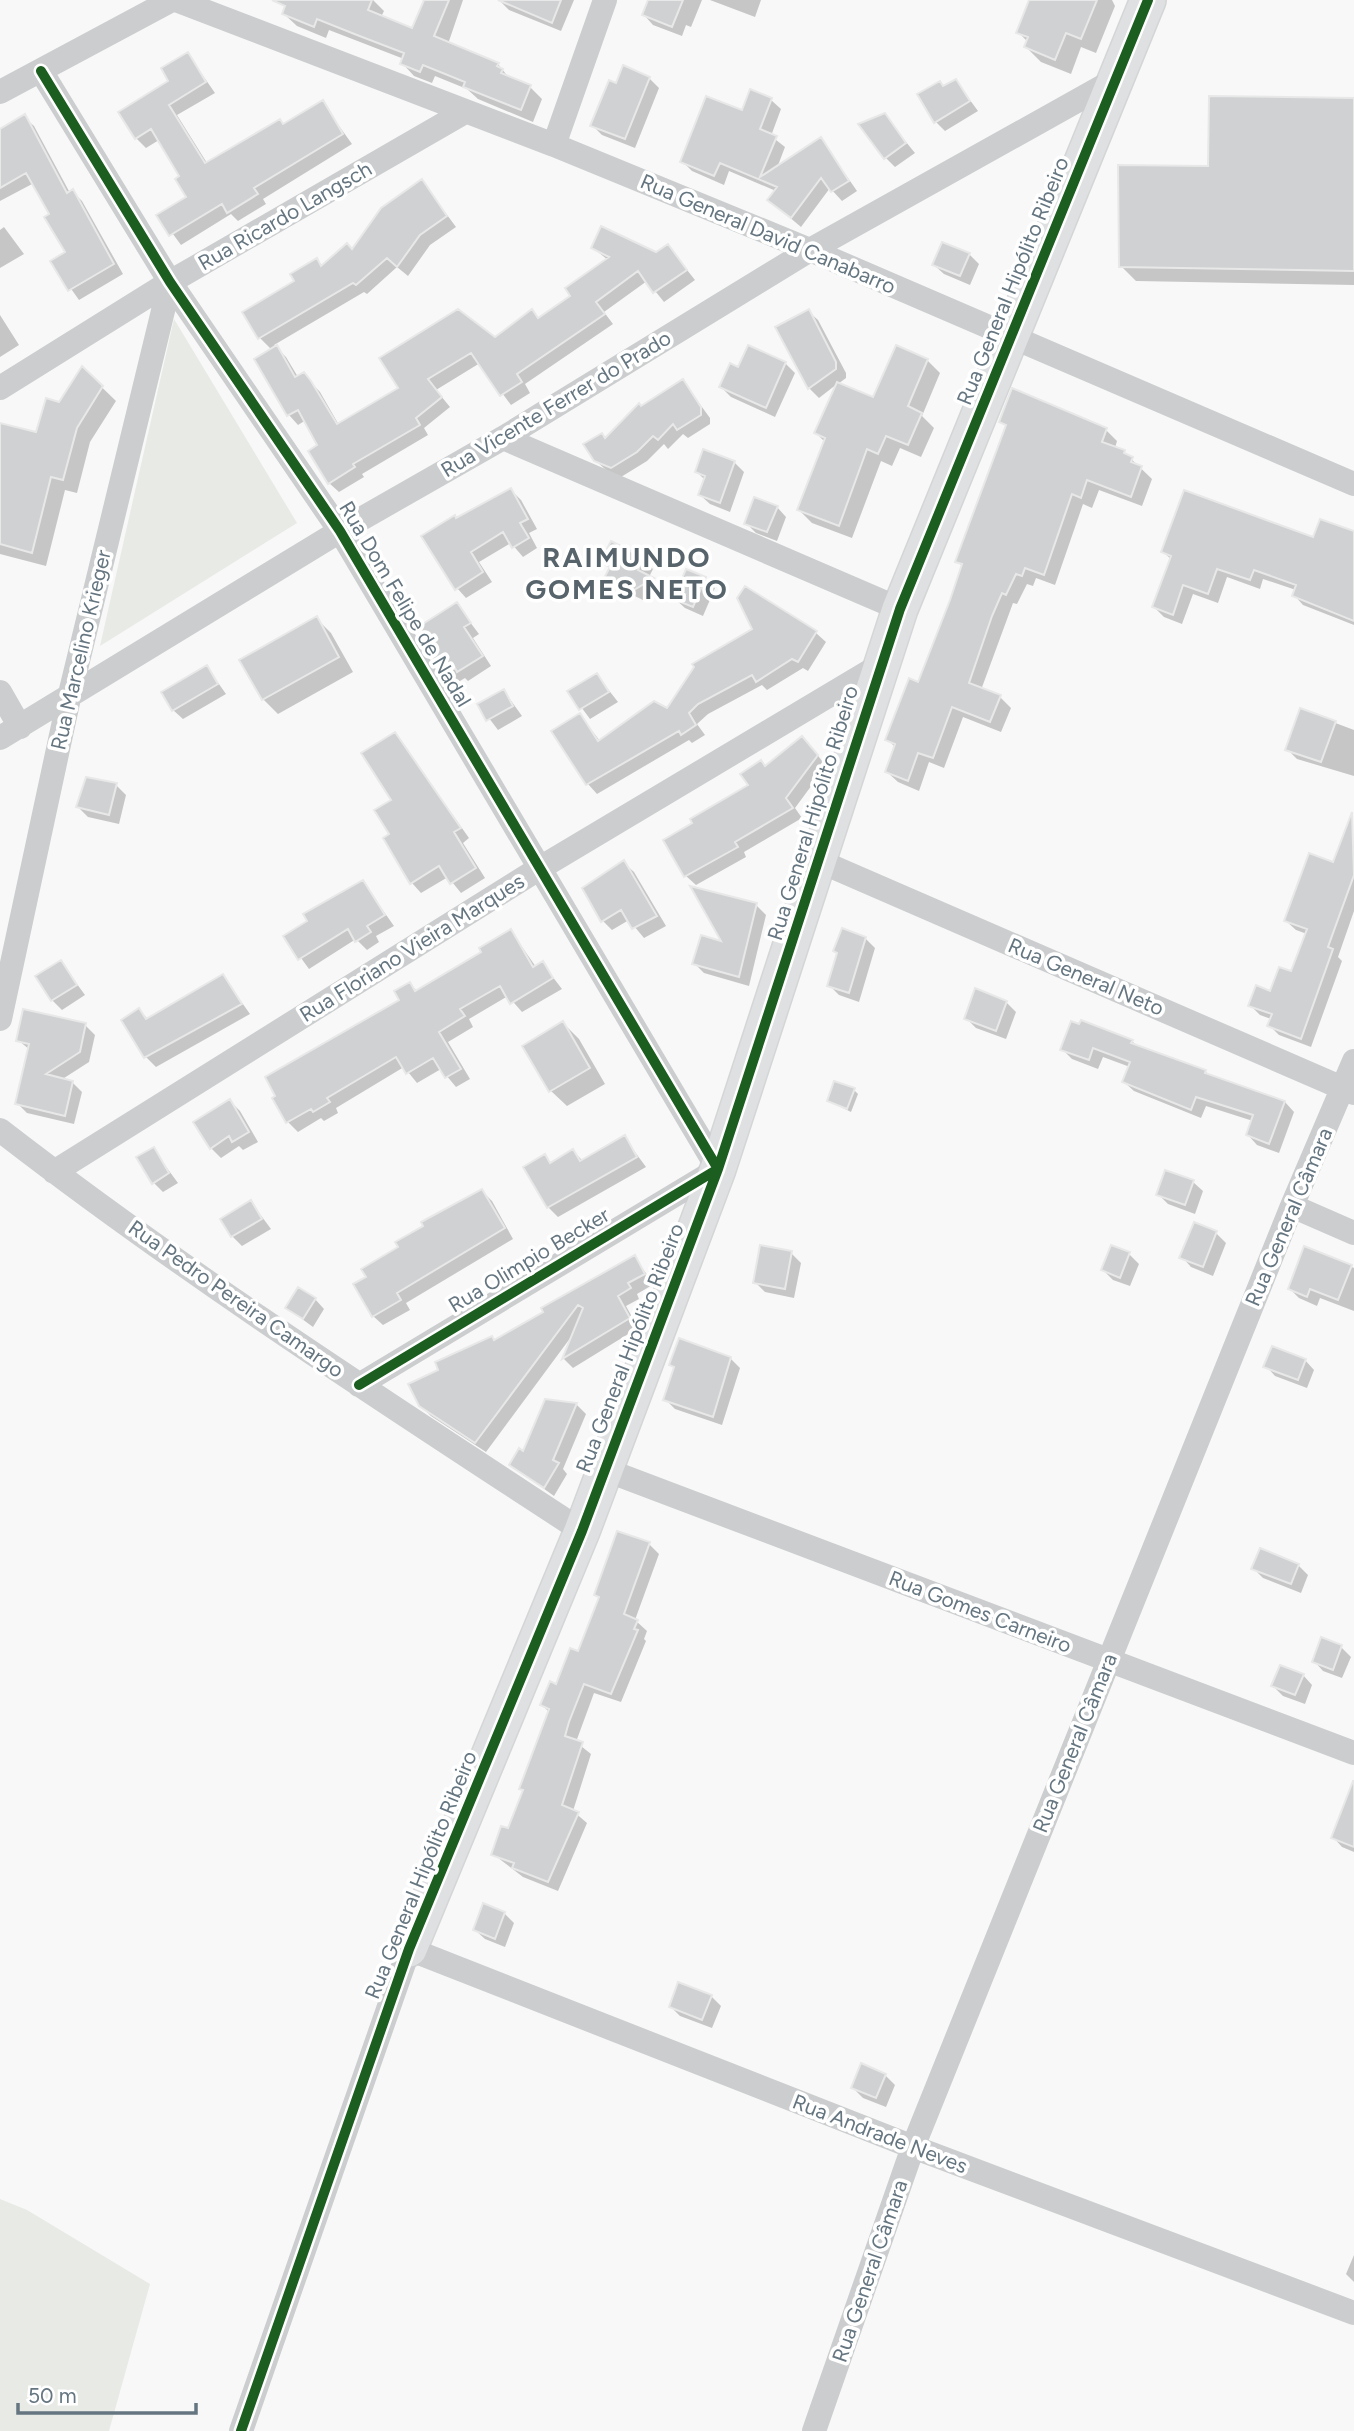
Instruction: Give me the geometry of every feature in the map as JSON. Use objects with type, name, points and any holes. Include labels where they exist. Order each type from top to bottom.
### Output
[{"type":"street","points":[[0,92],[174,0]]},
{"type":"street","name":"Rua General David Canabarro","points":[[174,0],[463,113],[554,145],[810,250],[1354,484]]},
{"type":"street","points":[[554,145],[605,0]]},
{"type":"street","name":"Rua General Hipólito Ribeiro","points":[[241,2431],[410,1949],[582,1531],[718,1168],[900,609],[1148,0]]},
{"type":"street","name":"Rua Dom Felipe de Nadal","points":[[41,71],[170,282],[340,531],[718,1168]]},
{"type":"street","name":"Rua Vicente Ferrer do Prado","points":[[10,732],[340,531],[503,438],[810,250],[1116,79]]},
{"type":"street","name":"Rua Ricardo Langsch","points":[[0,388],[170,282],[463,113]]},
{"type":"street","name":"Rua Marcelino Krieger","points":[[0,1019],[69,698],[170,282]]},
{"type":"street","points":[[503,438],[900,609]]},
{"type":"street","name":"Rua Floriano Vieira Marques","points":[[54,1172],[540,868],[880,665]]},
{"type":"street","points":[[0,692],[10,732]]},
{"type":"street","name":"Rua General Neto","points":[[819,862],[1348,1091]]},
{"type":"street","name":"Rua General Câmara","points":[[814,2431],[913,2147],[1292,1206],[1348,1091],[1354,1061]]},
{"type":"street","name":"Rua Pedro Pereira Camargo","points":[[0,1130],[54,1172],[359,1385],[582,1531]]},
{"type":"street","name":"Rua Olimpio Becker","points":[[359,1385],[718,1168]]},
{"type":"street","points":[[1292,1206],[1354,1233]]},
{"type":"street","name":"Rua Gomes Carneiro","points":[[606,1470],[1354,1754]]},
{"type":"street","name":"Rua Andrade Neves","points":[[410,1949],[913,2147],[1354,2313]]},
{"type":"shaded area","points":[[174,319],[297,523],[100,646]]},
{"type":"shaded area","points":[[0,2199],[27,2210],[150,2284],[109,2431],[0,2431]]},
{"type":"building","points":[[272,0],[372,0],[368,10],[412,28],[424,0],[449,0],[434,36],[499,63],[497,66],[503,69],[501,73],[531,85],[521,110],[463,87],[465,82],[423,65],[420,72],[400,64],[404,53],[317,19],[314,27],[282,14],[285,6]]},
{"type":"building","points":[[498,0],[561,0],[552,23]]},
{"type":"building","points":[[648,0],[683,0],[672,27],[642,15]]},
{"type":"building","points":[[1029,0],[1097,0],[1081,39],[1066,33],[1055,60],[1024,47],[1028,37],[1016,33]]},
{"type":"building","points":[[188,52],[206,82],[169,105],[205,163],[280,119],[283,124],[323,100],[343,134],[254,188],[258,194],[227,213],[222,204],[169,236],[156,215],[186,197],[175,179],[179,176],[151,129],[135,139],[118,112],[168,81],[161,68]]},
{"type":"building","points":[[623,65],[650,77],[625,139],[590,126],[609,80],[616,83]]},
{"type":"building","points":[[956,79],[970,101],[934,123],[917,94],[940,81],[943,86]]},
{"type":"building","points":[[750,89],[772,98],[760,129],[777,136],[760,177],[821,137],[849,181],[831,192],[821,178],[791,218],[767,200],[777,187],[720,163],[714,176],[680,162],[706,96],[742,110]]},
{"type":"building","points":[[1209,96],[1354,98],[1354,271],[1119,267],[1118,165],[1208,166]]},
{"type":"building","points":[[885,113],[906,143],[884,159],[858,124]]},
{"type":"building","points":[[25,114],[67,193],[73,189],[114,264],[68,291],[50,261],[65,252],[44,217],[49,214],[26,173],[0,188],[0,129]]},
{"type":"building","points":[[422,179],[447,216],[420,235],[397,267],[387,258],[356,285],[353,283],[258,339],[242,312],[294,281],[290,274],[317,258],[321,266],[347,243],[352,249],[381,208]]},
{"type":"building","points":[[601,226],[656,252],[668,244],[687,270],[653,293],[638,271],[596,302],[605,314],[517,374],[522,382],[500,396],[471,353],[428,379],[442,397],[416,418],[420,425],[353,464],[355,467],[328,484],[308,451],[317,445],[298,410],[287,416],[254,359],[277,345],[295,377],[304,372],[311,381],[337,424],[398,388],[379,358],[458,309],[495,337],[532,309],[538,318],[570,296],[565,288],[609,257],[591,248]]},
{"type":"building","points":[[942,242],[970,253],[960,276],[932,265]]},
{"type":"building","points":[[809,309],[836,362],[836,369],[808,389],[775,327]]},
{"type":"building","points":[[748,345],[786,362],[766,408],[719,387],[730,363],[738,367]]},
{"type":"building","points":[[896,345],[928,359],[908,406],[922,413],[908,445],[886,436],[878,454],[867,449],[839,526],[797,510],[825,438],[814,433],[837,382],[873,397]]},
{"type":"building","points":[[82,366],[103,386],[77,428],[63,480],[51,477],[32,553],[0,544],[0,423],[36,432],[46,398],[59,402]]},
{"type":"building","points":[[683,379],[701,407],[701,415],[677,430],[673,424],[658,440],[653,436],[637,452],[611,468],[594,461],[583,444],[602,433],[605,438],[639,403],[641,406]]},
{"type":"building","points":[[1012,388],[1107,428],[1102,442],[1125,450],[1124,453],[1133,457],[1131,462],[1142,466],[1131,497],[1087,480],[1081,498],[1072,494],[1044,575],[1025,568],[1022,576],[1016,574],[1006,595],[1002,593],[992,616],[969,683],[1001,695],[990,722],[952,707],[933,758],[918,753],[908,781],[885,772],[895,744],[885,740],[909,678],[918,682],[950,600],[962,564],[955,562],[1006,425],[999,422]]},
{"type":"building","points":[[703,449],[735,461],[720,503],[698,495],[705,476],[695,472]]},
{"type":"building","points":[[511,488],[528,519],[520,523],[529,538],[512,548],[503,532],[471,552],[483,572],[455,590],[421,536],[455,515],[456,518]]},
{"type":"building","points":[[1184,490],[1313,537],[1320,519],[1354,531],[1354,621],[1292,596],[1296,585],[1254,570],[1250,580],[1217,569],[1208,594],[1183,585],[1173,615],[1152,607],[1171,556],[1161,552]]},
{"type":"building","points":[[754,497],[778,506],[767,532],[744,524]]},
{"type":"building","points":[[611,541],[644,558],[638,570],[654,578],[632,591],[604,578],[610,567],[600,562]]},
{"type":"building","points":[[686,569],[706,577],[693,607],[673,599]]},
{"type":"building","points":[[745,586],[817,631],[798,662],[792,659],[756,682],[752,675],[698,704],[689,713],[696,725],[681,735],[679,731],[586,785],[551,731],[580,713],[598,741],[654,701],[667,708],[694,667],[692,664],[752,629],[737,598]]},
{"type":"building","points":[[457,602],[471,623],[464,627],[483,656],[457,672],[455,668],[444,675],[415,629]]},
{"type":"building","points":[[317,616],[339,657],[262,700],[239,660]]},
{"type":"building","points":[[207,665],[218,684],[172,711],[161,692]]},
{"type":"building","points":[[597,673],[609,692],[579,710],[567,691]]},
{"type":"building","points":[[504,689],[513,706],[486,721],[477,704]]},
{"type":"building","points":[[1300,708],[1336,721],[1321,762],[1285,750]]},
{"type":"building","points":[[395,732],[461,828],[454,832],[476,868],[450,884],[439,866],[410,884],[383,838],[389,834],[374,810],[391,800],[361,753]]},
{"type":"building","points":[[802,736],[818,755],[786,798],[793,808],[735,842],[738,847],[684,877],[663,840],[692,823],[690,819],[748,785],[740,774],[761,760],[765,766]]},
{"type":"building","points":[[86,777],[117,783],[109,815],[76,807]]},
{"type":"building","points":[[1352,812],[1354,875],[1328,947],[1333,949],[1301,1039],[1267,1026],[1272,1014],[1248,1006],[1256,985],[1270,991],[1279,967],[1291,971],[1307,929],[1284,921],[1309,853],[1333,862]]},
{"type":"building","points":[[624,860],[657,916],[632,929],[621,910],[601,922],[582,888]]},
{"type":"building","points":[[363,880],[385,915],[367,926],[371,932],[355,942],[348,929],[298,960],[283,936],[307,921],[303,914]]},
{"type":"building","points":[[690,886],[757,903],[739,977],[692,964],[701,935],[721,941]]},
{"type":"building","points":[[842,928],[866,937],[849,993],[827,986],[837,953],[833,951]]},
{"type":"building","points":[[511,929],[533,967],[543,961],[553,978],[510,1004],[500,986],[460,1009],[465,1016],[439,1032],[461,1069],[445,1078],[433,1058],[406,1074],[396,1057],[327,1098],[330,1102],[286,1123],[272,1098],[275,1096],[265,1077],[399,1000],[394,991],[410,982],[415,991],[481,952],[479,948]]},
{"type":"building","points":[[61,960],[77,985],[51,1001],[35,976]]},
{"type":"building","points":[[223,974],[242,1004],[144,1058],[121,1020],[139,1008],[146,1019]]},
{"type":"building","points":[[975,988],[1007,1001],[996,1031],[964,1019]]},
{"type":"building","points":[[23,1009],[86,1023],[80,1052],[46,1074],[73,1081],[65,1116],[15,1104],[29,1044],[16,1041]]},
{"type":"building","points":[[1081,1020],[1133,1040],[1131,1043],[1206,1070],[1205,1073],[1285,1101],[1269,1144],[1246,1135],[1253,1115],[1196,1097],[1191,1110],[1122,1082],[1130,1062],[1093,1048],[1089,1060],[1060,1050],[1071,1021],[1079,1024]]},
{"type":"building","points":[[563,1021],[590,1068],[549,1092],[522,1046]]},
{"type":"building","points":[[834,1081],[855,1088],[847,1109],[827,1101]]},
{"type":"building","points":[[230,1099],[249,1132],[232,1142],[229,1136],[210,1149],[193,1122]]},
{"type":"building","points":[[625,1135],[637,1157],[547,1208],[523,1167],[545,1154],[550,1163],[573,1149],[580,1161]]},
{"type":"building","points":[[154,1147],[169,1173],[152,1184],[136,1157]]},
{"type":"building","points":[[1165,1170],[1194,1180],[1185,1205],[1156,1195]]},
{"type":"building","points":[[482,1189],[505,1228],[397,1293],[401,1300],[372,1317],[353,1284],[366,1277],[361,1269],[398,1247],[395,1242],[423,1226],[421,1222]]},
{"type":"building","points":[[251,1200],[262,1219],[231,1237],[220,1219]]},
{"type":"building","points":[[1194,1222],[1217,1231],[1203,1267],[1179,1258]]},
{"type":"building","points":[[760,1245],[792,1251],[785,1289],[753,1283]]},
{"type":"building","points":[[1111,1245],[1130,1252],[1120,1278],[1101,1270]]},
{"type":"building","points":[[1304,1246],[1352,1265],[1338,1300],[1310,1289],[1307,1297],[1288,1289]]},
{"type":"building","points":[[635,1255],[645,1274],[628,1283],[631,1288],[618,1296],[630,1318],[562,1359],[583,1308],[578,1305],[475,1443],[419,1406],[408,1384],[438,1370],[435,1362],[492,1336],[494,1340],[543,1312],[541,1308]]},
{"type":"building","points":[[298,1287],[316,1298],[303,1319],[285,1308]]},
{"type":"building","points":[[679,1338],[731,1357],[713,1417],[663,1400],[674,1367],[669,1365]]},
{"type":"building","points":[[1272,1346],[1306,1359],[1298,1380],[1263,1367]]},
{"type":"building","points":[[545,1399],[577,1403],[553,1460],[559,1463],[544,1488],[509,1465],[519,1448],[523,1451]]},
{"type":"building","points":[[617,1531],[650,1542],[624,1614],[638,1620],[634,1629],[638,1630],[611,1694],[584,1684],[569,1722],[565,1736],[583,1742],[562,1805],[579,1812],[548,1882],[512,1868],[514,1863],[491,1855],[501,1826],[508,1828],[523,1790],[519,1789],[549,1709],[540,1705],[550,1681],[556,1684],[570,1648],[578,1651],[599,1597],[594,1595]]},
{"type":"building","points":[[1260,1548],[1299,1564],[1291,1584],[1251,1569]]},
{"type":"building","points":[[1321,1637],[1342,1645],[1333,1670],[1312,1662]]},
{"type":"building","points":[[1280,1665],[1304,1674],[1295,1695],[1271,1686]]},
{"type":"building","points":[[1354,1781],[1354,1847],[1331,1838]]},
{"type":"building","points":[[483,1903],[505,1912],[495,1939],[473,1930]]},
{"type":"building","points":[[678,1982],[712,1995],[702,2020],[669,2007]]},
{"type":"building","points":[[861,2063],[886,2074],[876,2098],[851,2088]]},
{"type":"cycle path","points":[[241,2431],[409,1949],[582,1531],[718,1169],[900,609],[1148,0]]},
{"type":"cycle path","points":[[41,71],[170,282],[340,531],[718,1169],[359,1385]]},
{"type":"district","name":"RAIMUNDO GOMES NETO","points":[[627,573]]}]
